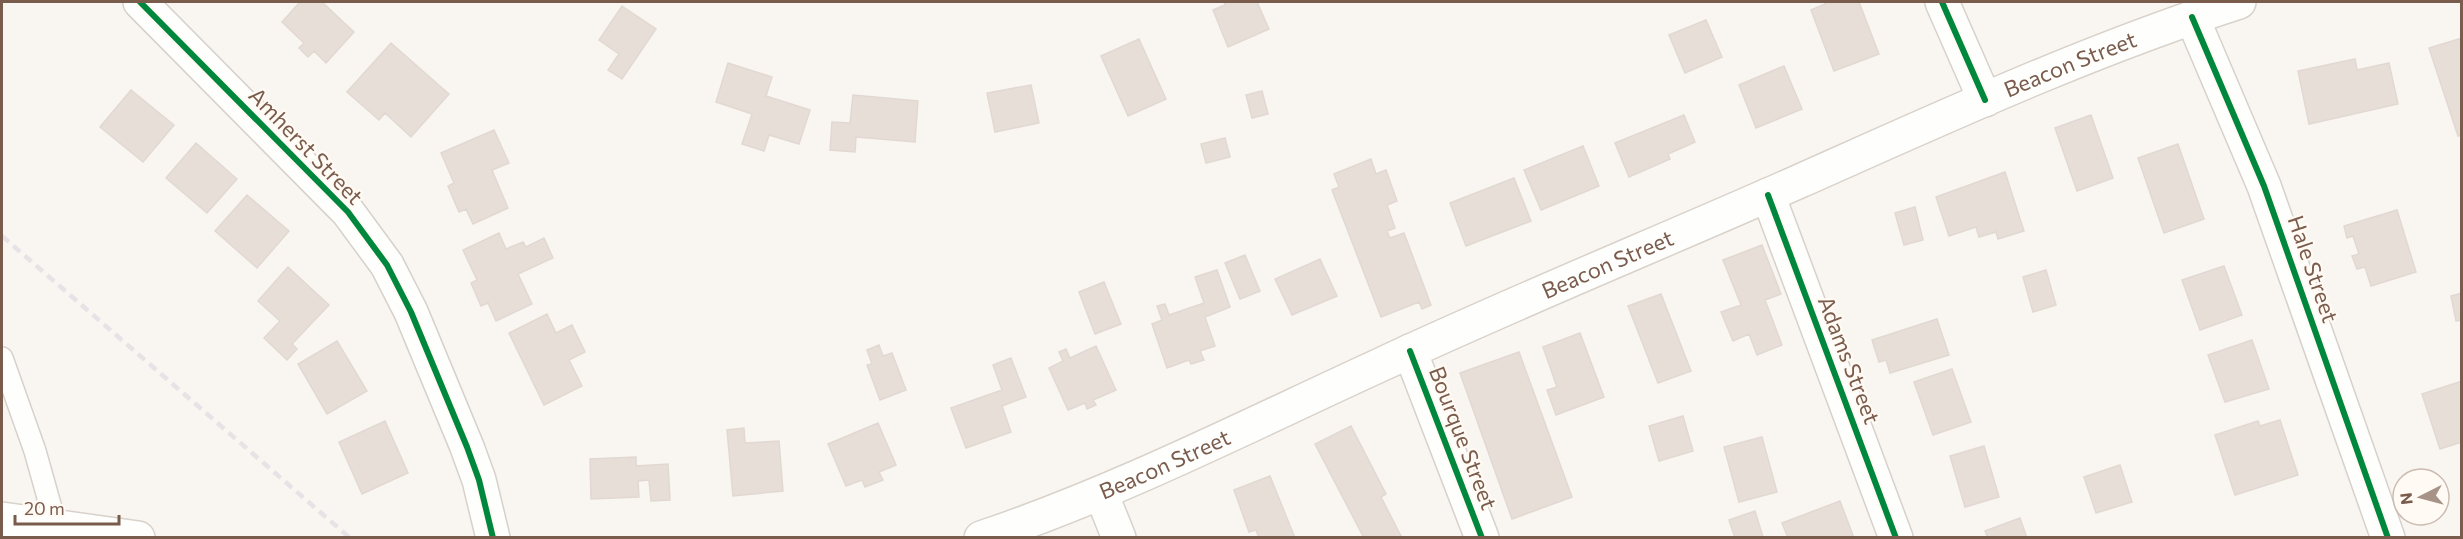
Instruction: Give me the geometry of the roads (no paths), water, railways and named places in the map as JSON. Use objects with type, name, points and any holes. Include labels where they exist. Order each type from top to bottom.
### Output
[{"type":"street","name":"Amherst Street","points":[[140,2],[348,212],[387,265],[411,312],[479,480],[493,537]]},
{"type":"street","points":[[1942,2],[1985,100]]},
{"type":"street","name":"Beacon Street","points":[[981,537],[1034,520],[1101,493],[1410,351],[1985,100],[2192,17],[2239,2]]},
{"type":"street","name":"Hale Street","points":[[2192,17],[2264,186],[2388,537]]},
{"type":"street","name":"Adams Street","points":[[1768,195],[1896,537]]},
{"type":"street","name":"Bourque Street","points":[[1410,351],[1482,537]]},
{"type":"street","points":[[1101,493],[1119,537]]},
{"type":"street","points":[[2,519],[138,537]]},
{"type":"lane","points":[[2,357],[35,451],[56,526]]},
{"type":"railway","points":[[2,236],[350,538]]}]
